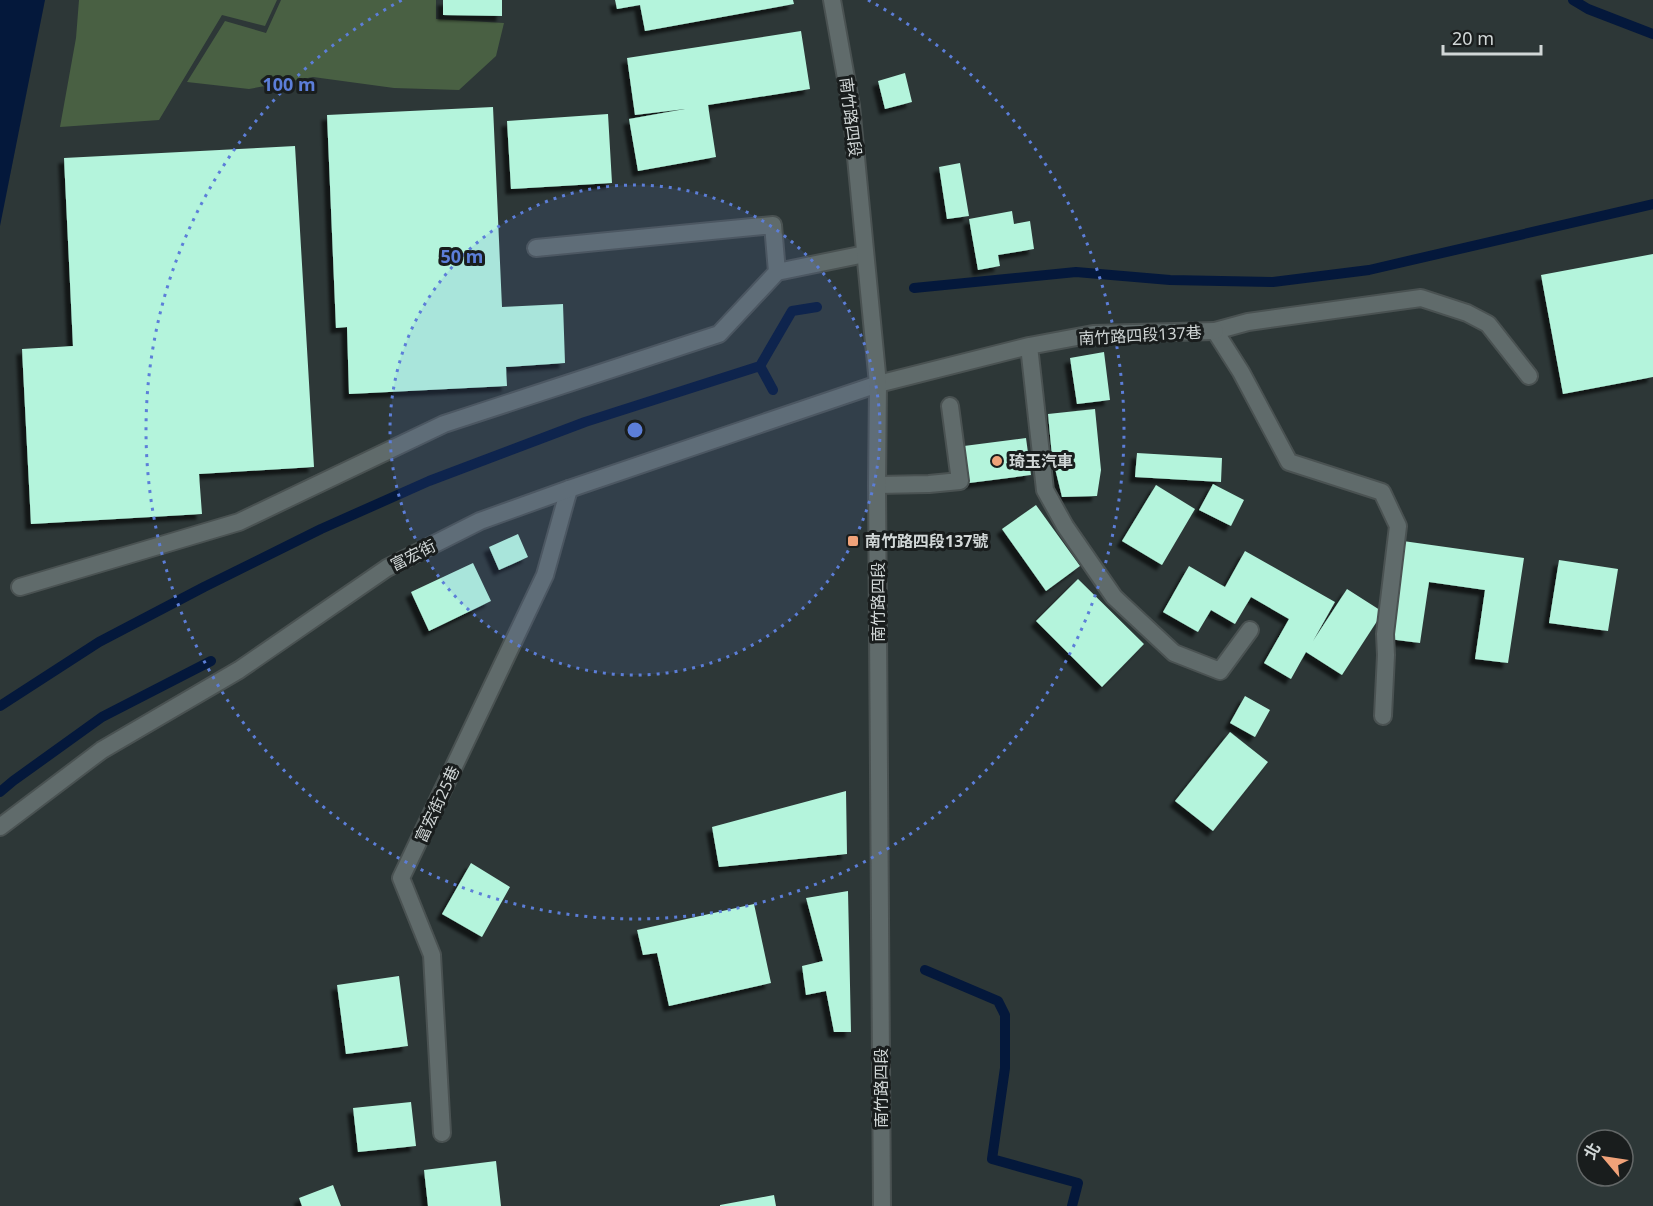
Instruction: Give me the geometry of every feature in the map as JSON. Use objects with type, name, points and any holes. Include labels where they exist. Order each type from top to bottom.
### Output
[{"type":"street","name":"南竹路四段","points":[[832,0],[851,106],[878,384],[882,1206]]},
{"type":"street","points":[[536,248],[773,225],[777,272]]},
{"type":"street","points":[[21,587],[239,522],[444,424],[719,334],[777,272],[866,254]]},
{"type":"street","name":"南竹路四段137巷","points":[[878,384],[1029,346],[1093,334],[1215,331],[1248,322],[1421,298],[1467,313],[1488,324],[1529,376]]},
{"type":"street","points":[[1215,331],[1241,372],[1289,462],[1382,492],[1398,526],[1385,634],[1383,716]]},
{"type":"street","points":[[1029,346],[1045,490],[1065,526],[1114,597],[1174,653],[1220,671],[1250,630]]},
{"type":"street","name":"富宏街","points":[[0,827],[102,750],[239,670],[387,568],[480,521],[878,384]]},
{"type":"street","points":[[877,485],[960,481],[950,406]]},
{"type":"street","name":"富宏街25巷","points":[[442,1132],[432,955],[402,878],[545,575],[569,489]]},
{"type":"green space","points":[[79,0],[277,0],[265,26],[222,15],[159,120],[60,127],[76,38]]},
{"type":"green space","points":[[281,0],[436,0],[436,19],[504,23],[496,56],[459,90],[394,88],[313,77],[249,89],[187,82],[225,21],[266,33]]},
{"type":"water","points":[[0,0],[45,0],[0,226]]},
{"type":"building","points":[[443,0],[502,0],[502,16],[443,15]]},
{"type":"building","points":[[615,0],[793,0],[794,4],[645,31],[640,5],[617,9]]},
{"type":"building","points":[[801,31],[810,89],[708,105],[716,157],[638,171],[629,119],[685,109],[635,115],[627,58]]},
{"type":"building","points":[[905,73],[912,102],[885,109],[878,81]]},
{"type":"building","points":[[493,107],[502,307],[563,304],[565,363],[506,367],[507,386],[349,394],[347,327],[336,328],[327,115]]},
{"type":"building","points":[[608,114],[612,183],[511,189],[507,121]]},
{"type":"building","points":[[295,146],[314,467],[199,474],[202,514],[31,524],[22,349],[73,346],[64,158]]},
{"type":"building","points":[[960,163],[969,216],[947,219],[939,167]]},
{"type":"building","points":[[1012,211],[1014,224],[1030,221],[1034,249],[998,255],[1000,266],[978,270],[969,219]]},
{"type":"building","points":[[1653,254],[1653,377],[1563,394],[1541,275]]},
{"type":"building","points":[[1104,352],[1110,400],[1077,404],[1070,358]]},
{"type":"building","points":[[1095,409],[1101,470],[1097,496],[1062,497],[1052,456],[1048,414]]},
{"type":"building","name":"琦玉汽車","points":[[1026,438],[1031,475],[969,483],[964,446]]},
{"type":"building","points":[[1137,453],[1222,458],[1221,482],[1135,477]]},
{"type":"building","points":[[1213,484],[1244,500],[1231,526],[1199,510]]},
{"type":"building","points":[[1156,485],[1195,509],[1162,565],[1122,541]]},
{"type":"building","points":[[1036,505],[1080,566],[1046,591],[1002,529]]},
{"type":"building","points":[[518,534],[528,557],[499,570],[489,547]]},
{"type":"building","points":[[1403,541],[1524,558],[1508,663],[1475,659],[1485,590],[1429,582],[1420,643],[1389,639]]},
{"type":"building","points":[[1245,551],[1335,602],[1313,641],[1347,589],[1383,612],[1342,675],[1306,652],[1291,679],[1264,663],[1289,619],[1251,597],[1235,624],[1211,610],[1198,632],[1163,612],[1189,566],[1225,587]]},
{"type":"building","points":[[1559,560],[1618,569],[1608,631],[1549,623]]},
{"type":"building","points":[[473,563],[491,601],[429,631],[411,592]]},
{"type":"building","points":[[1078,579],[1144,644],[1102,687],[1036,621]]},
{"type":"building","points":[[1245,696],[1270,710],[1255,737],[1230,723]]},
{"type":"building","points":[[1230,732],[1268,762],[1213,831],[1175,801]]},
{"type":"building","points":[[846,791],[847,854],[719,867],[712,827]]},
{"type":"building","points":[[471,863],[510,887],[482,937],[442,914]]},
{"type":"building","points":[[848,891],[851,1032],[834,1032],[826,991],[806,995],[802,966],[823,961],[806,898]]},
{"type":"building","points":[[754,904],[771,983],[669,1006],[657,953],[643,955],[637,930]]},
{"type":"building","points":[[399,976],[408,1046],[346,1054],[337,985]]},
{"type":"building","points":[[411,1102],[416,1146],[358,1152],[353,1108]]},
{"type":"building","points":[[496,1161],[501,1206],[428,1206],[424,1170]]},
{"type":"building","points":[[333,1185],[341,1206],[302,1206],[299,1198]]},
{"type":"building","points":[[774,1195],[776,1206],[720,1206],[720,1205]]},
{"type":"waterway","points":[[1573,0],[1588,9],[1653,34]]},
{"type":"waterway","points":[[914,288],[1076,272],[1170,280],[1273,282],[1369,270],[1653,204]]},
{"type":"waterway","points":[[0,706],[99,642],[321,529],[429,481],[585,422],[760,366],[792,311],[817,307]]},
{"type":"waterway","points":[[760,366],[773,390]]},
{"type":"waterway","points":[[0,792],[102,717],[211,661]]},
{"type":"waterway","points":[[925,970],[998,1001],[1005,1015],[1005,1068],[992,1159],[1078,1183],[1072,1206]]},
{"type":"place","name":"琦玉汽車","points":[[997,461]]},
{"type":"place","name":"南竹路四段137號","points":[[853,541]]}]
